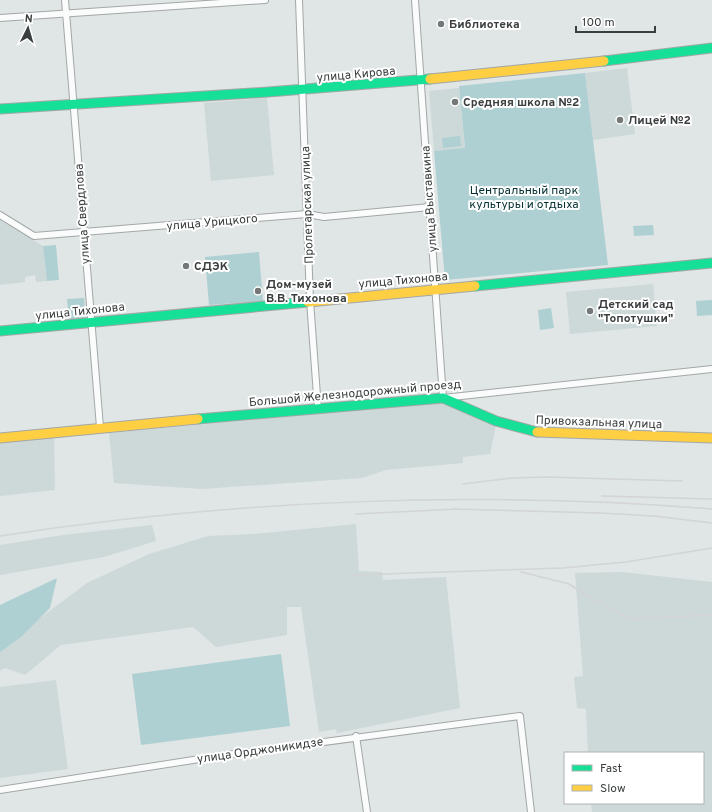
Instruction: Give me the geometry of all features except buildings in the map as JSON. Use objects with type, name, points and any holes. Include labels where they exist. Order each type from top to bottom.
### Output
[{"type":"street","name":"улица Свердлова","points":[[65,0],[90,322],[100,427]]},
{"type":"street","points":[[0,18],[265,0]]},
{"type":"street","name":"Пролетарская улица","points":[[299,0],[304,90],[310,301],[318,409]]},
{"type":"street","name":"улица Выставкина","points":[[415,0],[443,398]]},
{"type":"street","name":"улица Кирова","points":[[0,109],[304,90],[420,81],[489,75],[712,48]]},
{"type":"street","name":"улица Урицкого","points":[[0,215],[34,236],[307,214],[324,217],[430,207]]},
{"type":"street","name":"улица Тихонова","points":[[0,331],[712,263]]},
{"type":"street","name":"Большой Железнодорожный проезд","points":[[0,438],[100,427],[443,398],[712,369]]},
{"type":"street","name":"Привокзальная улица","points":[[443,398],[502,424],[531,432],[712,438]]},
{"type":"street","name":"улица Орджоникидзе","points":[[0,790],[356,736],[520,716],[532,812]]},
{"type":"street","points":[[356,736],[367,812]]},
{"type":"shaded area","points":[[627,68],[635,134],[593,140],[585,73]]},
{"type":"shaded area","points":[[459,88],[465,149],[434,151],[429,91]]},
{"type":"shaded area","points":[[267,98],[274,175],[211,181],[204,103]]},
{"type":"shaded area","points":[[0,220],[43,246],[47,281],[36,282],[35,275],[25,277],[25,282],[0,285]]},
{"type":"shaded area","points":[[653,284],[657,326],[570,334],[566,292]]},
{"type":"shaded area","points":[[446,402],[496,425],[490,454],[463,457],[463,463],[386,470],[362,478],[202,489],[114,483],[109,433]]},
{"type":"shaded area","points":[[54,437],[55,490],[0,496],[0,443]]},
{"type":"shaded area","points":[[356,524],[359,571],[382,572],[383,580],[446,577],[460,708],[337,733],[336,729],[319,732],[301,607],[287,607],[287,635],[216,647],[193,627],[61,645],[25,675],[5,668],[0,671],[0,648],[87,583],[149,554],[208,536],[253,534]]},
{"type":"shaded area","points":[[152,525],[156,541],[104,557],[0,575],[0,545],[63,535]]},
{"type":"shaded area","points":[[622,572],[712,582],[712,812],[592,812],[591,804],[704,804],[704,752],[588,752],[586,709],[577,708],[574,677],[583,676],[575,573]]},
{"type":"shaded area","points":[[56,680],[68,769],[0,778],[0,687]]},
{"type":"green space","name":"Центральный парк культуры и отдыха","points":[[585,73],[608,265],[445,280],[434,151],[465,148],[459,86]]},
{"type":"green space","points":[[460,136],[461,146],[443,148],[442,138]]},
{"type":"green space","points":[[653,225],[654,235],[634,236],[633,226]]},
{"type":"green space","points":[[56,245],[59,280],[47,281],[43,246]]},
{"type":"green space","points":[[259,252],[263,301],[209,305],[205,257]]},
{"type":"green space","points":[[84,298],[86,319],[69,320],[67,299]]},
{"type":"green space","points":[[712,300],[712,315],[697,316],[696,301]]},
{"type":"green space","points":[[551,308],[554,328],[540,330],[538,310]]},
{"type":"green space","points":[[57,578],[50,608],[21,637],[0,652],[0,605]]},
{"type":"green space","points":[[281,654],[290,726],[141,745],[132,674]]},
{"type":"railway","points":[[463,484],[513,478],[546,477],[682,481]]},
{"type":"railway","points":[[602,496],[712,499]]},
{"type":"railway","points":[[0,536],[176,514],[355,502],[535,500],[624,503],[712,509]]},
{"type":"railway","points":[[453,509],[600,513],[654,516],[712,523]]},
{"type":"railway","points":[[356,514],[458,509]]},
{"type":"railway","points":[[353,575],[563,568],[626,562],[712,548]]},
{"type":"railway","points":[[521,572],[569,584],[589,597],[631,619],[712,615]]},
{"type":"traffic: fast","points":[[604,61],[712,48]]},
{"type":"traffic: fast","points":[[0,109],[268,92],[430,79]]},
{"type":"traffic: fast","points":[[475,286],[712,263]]},
{"type":"traffic: fast","points":[[0,331],[308,302]]},
{"type":"traffic: fast","points":[[198,419],[443,398],[496,421],[537,432]]},
{"type":"traffic: slow","points":[[430,79],[604,61]]},
{"type":"traffic: slow","points":[[308,302],[475,286]]},
{"type":"traffic: slow","points":[[0,438],[198,419]]},
{"type":"traffic: slow","points":[[537,432],[712,438]]},
{"type":"place","name":"Библиотека","points":[[441,24]]},
{"type":"place","name":"Средняя школа №2","points":[[455,102]]},
{"type":"place","name":"Лицей №2","points":[[620,120]]},
{"type":"place","name":"СДЭК","points":[[186,266]]},
{"type":"place","name":"Дом-музей В.В. Тихонова","points":[[258,291]]},
{"type":"place","name":"Детский сад \"Топотушки\"","points":[[590,311]]}]
